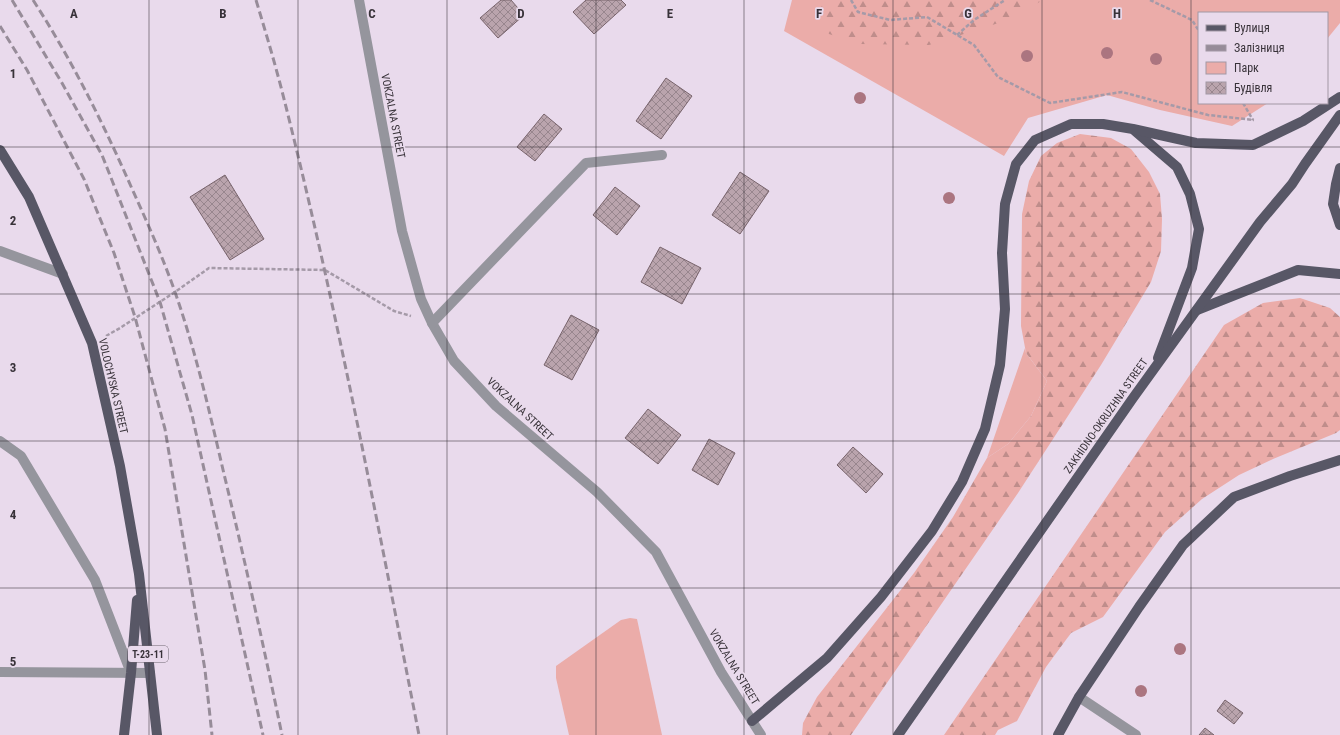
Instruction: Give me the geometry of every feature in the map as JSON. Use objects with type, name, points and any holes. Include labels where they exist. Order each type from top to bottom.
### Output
[{"type":"main road","points":[[752,720],[827,658],[876,602],[932,531],[962,482],[985,429],[1000,365],[1005,309],[1002,253],[1005,204],[1016,164],[1035,140],[1071,124],[1103,124],[1196,143],[1254,144],[1303,121],[1340,97]]},
{"type":"main road","name":"ZAKHIDNO-OKRUZHNA STREET","points":[[898,735],[1153,371],[1260,222],[1292,184],[1304,164],[1340,115]]},
{"type":"main road","points":[[1133,129],[1177,167],[1190,194],[1199,228],[1192,268],[1153,371]]},
{"type":"main road","name":"VOLOCHYSKA STREET","points":[[0,150],[29,197],[92,343],[120,466],[139,574]]},
{"type":"main road","points":[[1340,168],[1333,204],[1340,225]]},
{"type":"main road","points":[[1197,310],[1298,270],[1340,274]]},
{"type":"main road","points":[[1058,735],[1079,697],[1139,607],[1183,545],[1234,497],[1290,476],[1340,460]]},
{"type":"main road","name":"Т-23-11","points":[[124,735],[131,673],[139,574]]},
{"type":"main road","name":"Т-23-11","points":[[139,574],[157,735]]},
{"type":"street","name":"VOKZALNA STREET","points":[[359,0],[402,231],[421,298],[432,323],[454,361],[496,406],[597,492],[656,552],[721,672],[761,735]]},
{"type":"street","points":[[432,323],[586,163],[662,155]]},
{"type":"street","points":[[0,251],[63,274]]},
{"type":"street","points":[[0,441],[21,456],[95,580],[131,673]]},
{"type":"street","points":[[0,672],[150,673]]},
{"type":"street","points":[[1079,697],[1136,735]]},
{"type":"path","points":[[850,0],[858,12],[890,20],[928,17],[974,45],[998,77],[1050,102],[1122,92],[1208,115],[1254,120],[1244,104]]},
{"type":"path","points":[[957,35],[974,20],[1005,0]]},
{"type":"path","points":[[1150,0],[1192,20],[1198,29]]},
{"type":"path","points":[[92,343],[120,328],[209,268],[325,270],[394,311],[432,323]]},
{"type":"green space","points":[[792,0],[1340,0],[1340,23],[1328,38],[1328,12],[1198,12],[1198,104],[1266,104],[1232,126],[1160,110],[1107,95],[1028,118],[1004,156],[784,31]]},
{"type":"green space","points":[[824,0],[1043,0],[1008,20],[929,45],[861,44],[829,34],[823,25],[821,8]]},
{"type":"green space","points":[[1080,134],[1111,138],[1131,149],[1149,172],[1160,194],[1162,219],[1161,251],[1151,282],[1101,365],[1018,493],[851,735],[802,735],[803,723],[817,697],[914,573],[953,517],[987,458],[1008,444],[1031,416],[1047,381],[1026,353],[1021,326],[1022,214],[1029,181],[1041,156],[1057,143]]},
{"type":"green space","points":[[1300,298],[1330,308],[1340,317],[1340,430],[1239,475],[1202,499],[1165,532],[1103,617],[1071,633],[1046,667],[1017,721],[998,730],[995,735],[944,735],[1224,325],[1263,303]]},
{"type":"green space","points":[[1025,348],[1026,353],[1047,381],[1031,416],[1008,444],[987,458]]},
{"type":"green space","points":[[630,618],[637,619],[662,735],[569,735],[556,678],[556,666],[621,620]]},
{"type":"building","points":[[501,0],[511,0],[524,15],[498,38],[480,18]]},
{"type":"building","points":[[586,0],[621,0],[626,5],[594,34],[573,12]]},
{"type":"building","points":[[666,78],[692,96],[661,139],[636,121]]},
{"type":"building","points":[[544,114],[562,129],[535,161],[517,147]]},
{"type":"building","points":[[740,172],[769,191],[740,234],[712,215]]},
{"type":"building","points":[[225,175],[264,239],[230,260],[190,197]]},
{"type":"building","points":[[615,187],[640,206],[617,235],[593,215]]},
{"type":"building","points":[[660,247],[701,268],[682,304],[641,282]]},
{"type":"building","points":[[571,315],[599,330],[572,380],[544,365]]},
{"type":"building","points":[[648,409],[681,435],[658,464],[625,438]]},
{"type":"building","points":[[709,439],[735,453],[718,485],[692,470]]},
{"type":"building","points":[[853,447],[883,474],[866,493],[837,465]]},
{"type":"building","points":[[1225,700],[1243,713],[1234,724],[1217,711]]},
{"type":"building","points":[[1205,728],[1214,735],[1199,735]]},
{"type":"railway","points":[[12,0],[62,83],[102,155],[160,302],[192,415],[263,735]]},
{"type":"railway","points":[[33,0],[74,69],[99,117],[150,228],[175,292],[190,337],[208,406],[247,572],[282,735]]},
{"type":"railway","points":[[256,0],[273,56],[302,171],[338,332],[419,735]]},
{"type":"railway","points":[[0,26],[27,70],[84,179],[114,253],[135,317],[165,429],[205,670],[212,735]]}]
